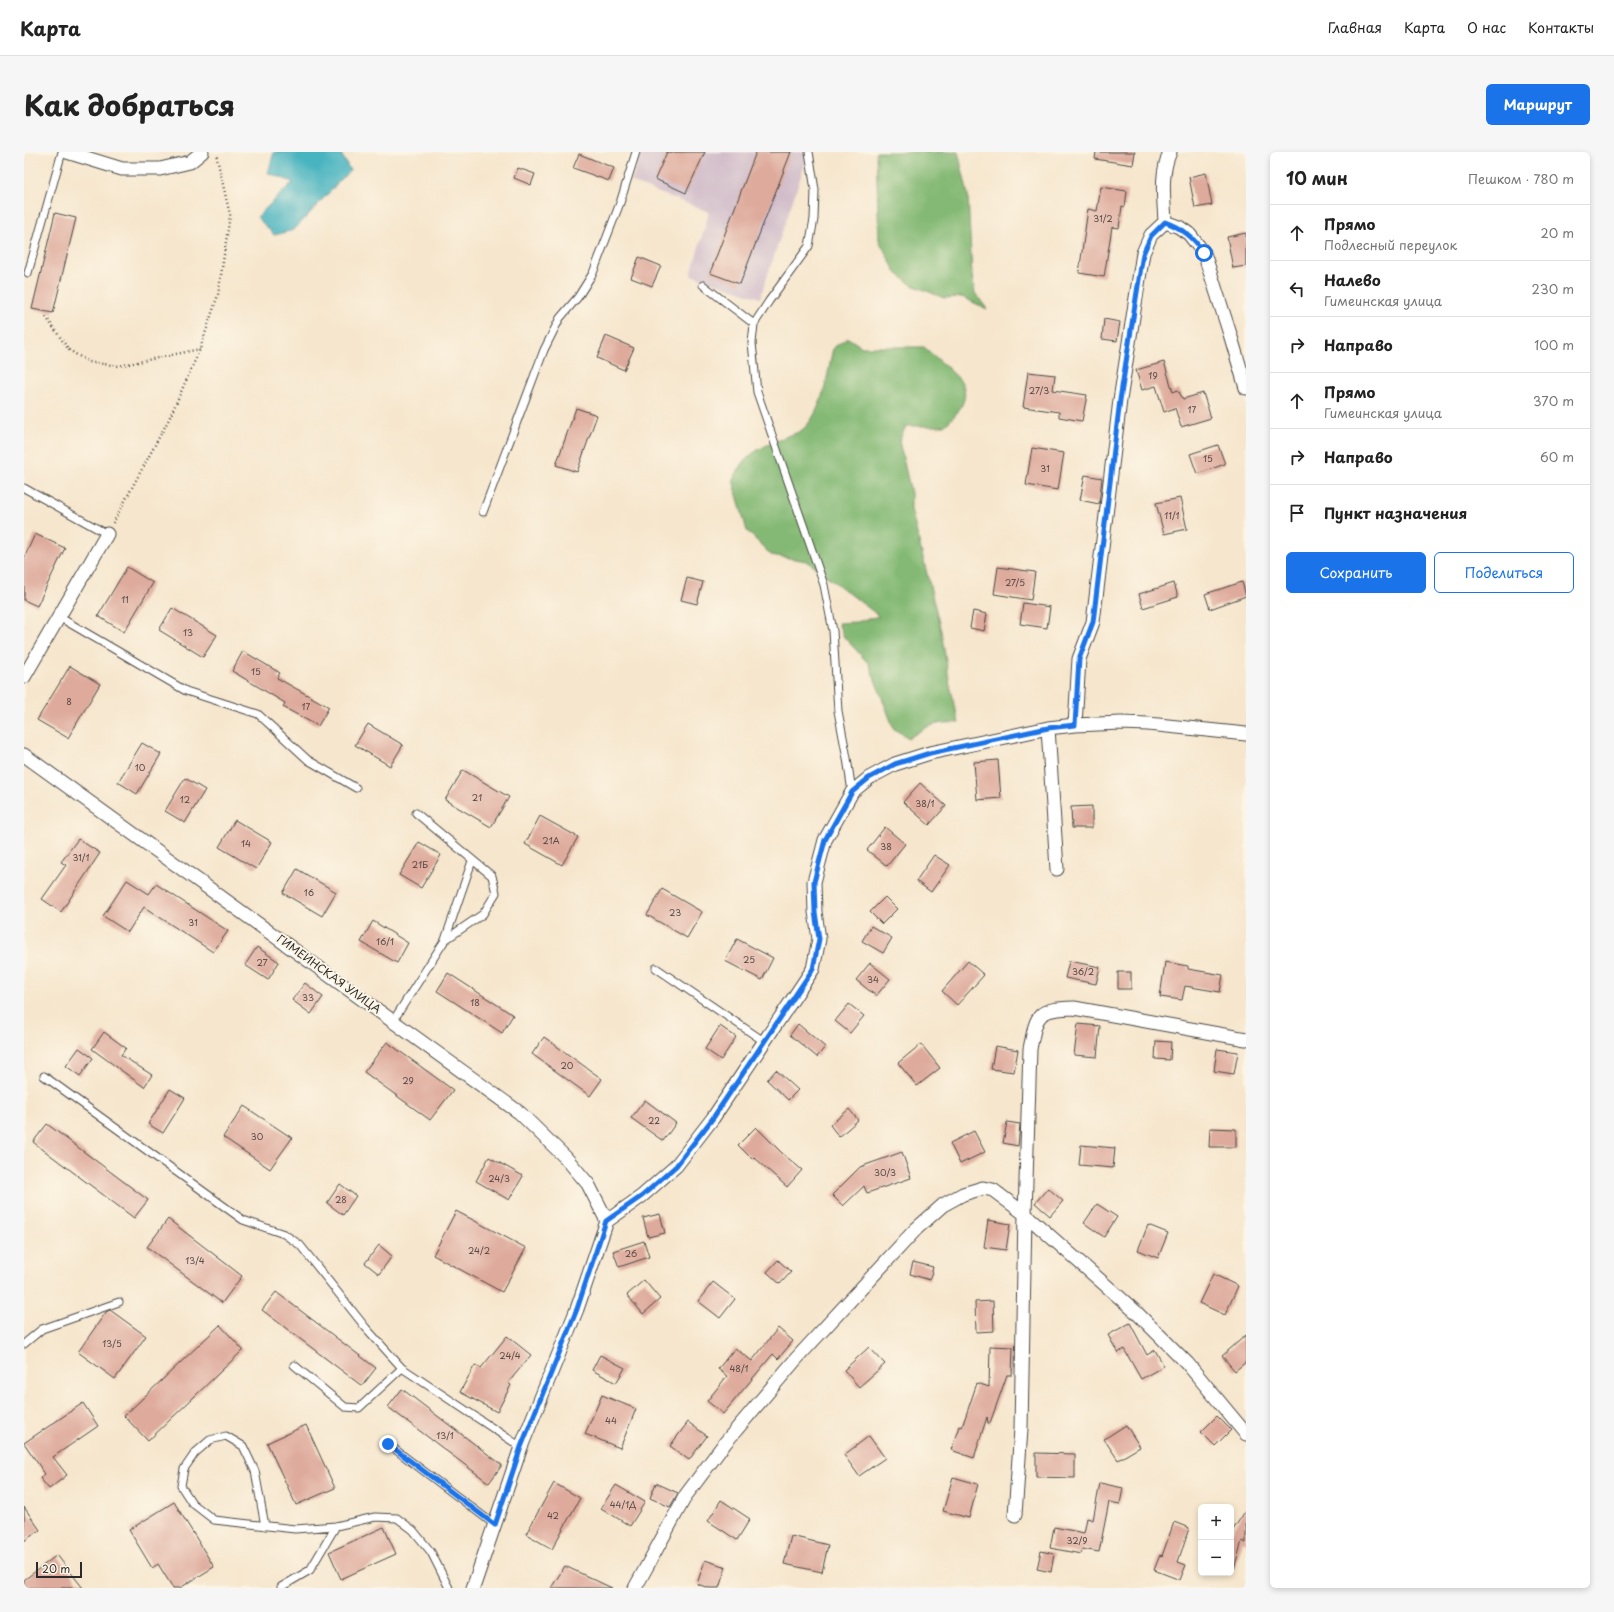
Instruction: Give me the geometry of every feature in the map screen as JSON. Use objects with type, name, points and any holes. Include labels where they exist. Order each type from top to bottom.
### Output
[{"type":"street","points":[[67,152],[122,169],[160,169],[190,162],[202,152]]},
{"type":"street","points":[[1075,725],[1079,659],[1093,622],[1120,400],[1143,254],[1151,236],[1165,222],[1163,182],[1170,152]]},
{"type":"street","points":[[1165,222],[1179,227],[1189,234],[1204,253],[1246,388]]},
{"type":"street","points":[[24,677],[107,534]]},
{"type":"street","points":[[473,1588],[521,1447],[577,1309],[606,1221],[642,1196],[676,1166],[713,1118],[813,969],[819,939],[815,912],[814,882],[825,840],[852,792],[869,778],[895,764],[930,753],[1048,728],[1121,723],[1148,724],[1246,734]]},
{"type":"street","points":[[1048,728],[1057,870]]},
{"type":"street","name":"ГИМЕИНСКАЯ УЛИЦА","points":[[24,755],[520,1113],[566,1158],[588,1184],[606,1221]]},
{"type":"street","points":[[1015,1515],[1021,1429],[1030,1049],[1035,1023],[1043,1012],[1054,1008],[1074,1008],[1246,1039]]},
{"type":"street","points":[[636,1588],[686,1495],[725,1443],[796,1359],[916,1229],[943,1205],[963,1194],[983,1188],[993,1190],[1025,1214],[1136,1312],[1182,1358],[1246,1434]]},
{"type":"lane","points":[[28,273],[62,152]]},
{"type":"lane","points":[[483,512],[544,350],[560,318],[578,297],[593,273],[620,203],[636,152]]},
{"type":"lane","points":[[809,152],[815,190],[814,219],[809,246],[754,324],[752,343],[756,392],[825,592],[833,631],[838,711],[852,792]]},
{"type":"lane","points":[[703,285],[754,324]]},
{"type":"lane","points":[[24,488],[107,534]]},
{"type":"lane","points":[[59,617],[186,691],[258,714],[308,760],[356,788]]},
{"type":"lane","points":[[416,813],[472,861],[492,876],[496,893],[483,914],[445,940]]},
{"type":"lane","points":[[393,1021],[445,940],[472,861]]},
{"type":"lane","points":[[656,968],[765,1042]]},
{"type":"lane","points":[[44,1076],[243,1220],[284,1234],[300,1245],[366,1328],[402,1368],[521,1447]]},
{"type":"lane","points":[[24,1344],[42,1329],[119,1302]]},
{"type":"lane","points":[[294,1366],[345,1406],[351,1408],[359,1408],[402,1368]]},
{"type":"lane","points":[[265,1526],[255,1471],[243,1446],[226,1436],[210,1440],[195,1453],[184,1469],[181,1486],[192,1503],[214,1520],[265,1526],[295,1529],[336,1526],[375,1517],[397,1518],[413,1530],[431,1552],[449,1588]]},
{"type":"lane","points":[[388,1444],[495,1525]]},
{"type":"lane","points":[[281,1588],[310,1570],[336,1526]]},
{"type":"path","points":[[107,534],[169,419],[200,349],[218,295],[230,215],[216,152]]},
{"type":"path","points":[[46,316],[69,350],[89,362],[119,366],[200,349]]},
{"type":"shaded area","points":[[642,152],[809,152],[760,298],[691,275],[709,212],[631,182]]},
{"type":"green space","points":[[876,152],[958,152],[968,195],[972,276],[975,293],[987,309],[962,297],[944,298],[912,285],[896,273],[879,240]]},
{"type":"green space","points":[[848,338],[862,347],[924,347],[945,365],[962,383],[965,396],[957,413],[944,426],[906,426],[899,441],[911,493],[911,509],[941,631],[950,685],[959,723],[932,725],[909,738],[894,729],[869,664],[844,637],[838,623],[857,622],[879,616],[807,561],[771,555],[747,531],[733,480],[738,470],[754,452],[802,430],[809,423],[824,392],[833,348]]},
{"type":"water","points":[[274,152],[340,152],[350,170],[294,230],[274,235],[257,217],[293,182],[268,173]]},
{"type":"building","points":[[667,152],[705,152],[686,193],[655,179]]},
{"type":"building","points":[[756,152],[791,152],[740,284],[710,273]]},
{"type":"building","points":[[1096,152],[1135,152],[1133,165],[1095,159]]},
{"type":"building","points":[[579,154],[614,168],[609,181],[573,168]]},
{"type":"building","points":[[518,168],[535,174],[531,185],[514,178]]},
{"type":"building","points":[[1206,173],[1212,205],[1195,208],[1189,177]]},
{"type":"building","points":[[1101,187],[1127,191],[1125,207],[1122,206],[1119,228],[1112,227],[1104,277],[1079,273],[1088,209],[1097,211]]},
{"type":"building","points":[[55,213],[76,218],[53,313],[32,309]]},
{"type":"building","points":[[1246,233],[1246,266],[1233,268],[1227,237]]},
{"type":"building","points":[[639,257],[661,266],[652,286],[631,278]]},
{"type":"building","points":[[1104,319],[1120,322],[1117,341],[1102,339]]},
{"type":"building","points":[[606,336],[634,348],[624,370],[597,358]]},
{"type":"building","points":[[1164,362],[1173,392],[1178,390],[1183,399],[1203,393],[1211,418],[1181,427],[1175,408],[1164,412],[1156,386],[1142,390],[1136,370]]},
{"type":"building","points":[[1028,372],[1055,375],[1053,390],[1087,395],[1082,421],[1059,417],[1059,412],[1023,407]]},
{"type":"building","points":[[576,408],[597,415],[577,472],[556,465]]},
{"type":"building","points":[[1218,445],[1225,464],[1197,474],[1190,454]]},
{"type":"building","points":[[1032,448],[1064,453],[1058,490],[1026,485]]},
{"type":"building","points":[[1085,475],[1102,478],[1099,504],[1080,500]]},
{"type":"building","points":[[1180,498],[1187,529],[1164,534],[1156,503]]},
{"type":"building","points":[[35,534],[65,548],[37,606],[24,600],[24,558]]},
{"type":"building","points":[[127,567],[153,583],[124,632],[98,616]]},
{"type":"building","points":[[998,567],[1035,572],[1031,600],[994,594]]},
{"type":"building","points":[[687,578],[703,582],[697,604],[681,600]]},
{"type":"building","points":[[1242,582],[1246,596],[1210,609],[1205,594]]},
{"type":"building","points":[[1174,583],[1178,597],[1143,608],[1139,594]]},
{"type":"building","points":[[1023,603],[1050,607],[1047,628],[1020,624]]},
{"type":"building","points":[[172,608],[217,635],[203,657],[159,630]]},
{"type":"building","points":[[973,611],[987,614],[984,631],[970,628]]},
{"type":"building","points":[[243,651],[280,673],[277,678],[329,707],[318,726],[283,707],[285,703],[232,671]]},
{"type":"building","points":[[70,666],[100,684],[68,738],[37,720]]},
{"type":"building","points":[[368,724],[403,745],[390,766],[355,745]]},
{"type":"building","points":[[142,743],[161,754],[137,794],[118,782]]},
{"type":"building","points":[[998,760],[1001,798],[977,800],[974,762]]},
{"type":"building","points":[[463,770],[509,797],[491,827],[445,800]]},
{"type":"building","points":[[185,778],[205,790],[185,823],[165,811]]},
{"type":"building","points":[[920,783],[946,806],[929,825],[903,802]]},
{"type":"building","points":[[1092,806],[1092,828],[1072,828],[1071,807]]},
{"type":"building","points":[[540,816],[578,837],[562,865],[525,844]]},
{"type":"building","points":[[235,820],[272,842],[256,869],[219,847]]},
{"type":"building","points":[[885,827],[905,844],[887,866],[867,850]]},
{"type":"building","points":[[78,839],[100,853],[61,912],[42,899],[66,865],[61,862]]},
{"type":"building","points":[[419,842],[441,855],[421,888],[399,875]]},
{"type":"building","points":[[934,855],[950,865],[931,892],[916,881]]},
{"type":"building","points":[[297,869],[336,892],[322,916],[283,893]]},
{"type":"building","points":[[127,880],[149,894],[156,884],[228,931],[213,952],[144,907],[128,932],[103,916]]},
{"type":"building","points":[[662,889],[702,912],[687,938],[647,915]]},
{"type":"building","points":[[885,897],[897,909],[882,924],[870,912]]},
{"type":"building","points":[[373,921],[408,943],[397,963],[361,942]]},
{"type":"building","points":[[871,926],[892,938],[883,953],[862,941]]},
{"type":"building","points":[[737,939],[773,958],[762,980],[725,961]]},
{"type":"building","points":[[257,947],[279,962],[268,980],[245,965]]},
{"type":"building","points":[[968,961],[984,975],[957,1005],[942,991]]},
{"type":"building","points":[[1069,961],[1100,967],[1096,984],[1065,978]]},
{"type":"building","points":[[1165,962],[1188,966],[1188,969],[1223,975],[1220,992],[1185,986],[1182,1000],[1160,997]]},
{"type":"building","points":[[870,963],[890,979],[876,996],[856,980]]},
{"type":"building","points":[[1118,972],[1131,972],[1131,989],[1118,989]]},
{"type":"building","points":[[448,973],[513,1015],[502,1033],[437,991]]},
{"type":"building","points":[[305,983],[323,997],[311,1014],[292,1000]]},
{"type":"building","points":[[849,1004],[864,1016],[850,1033],[835,1021]]},
{"type":"building","points":[[798,1024],[825,1047],[817,1057],[790,1035]]},
{"type":"building","points":[[1078,1024],[1100,1026],[1097,1057],[1074,1055]]},
{"type":"building","points":[[720,1026],[736,1037],[721,1060],[705,1049]]},
{"type":"building","points":[[104,1032],[126,1048],[121,1055],[152,1075],[144,1087],[92,1049]]},
{"type":"building","points":[[544,1037],[602,1079],[590,1096],[532,1054]]},
{"type":"building","points":[[1156,1041],[1171,1042],[1170,1060],[1155,1059]]},
{"type":"building","points":[[387,1042],[453,1090],[430,1120],[364,1072]]},
{"type":"building","points":[[921,1044],[940,1068],[917,1086],[898,1063]]},
{"type":"building","points":[[995,1046],[1018,1050],[1014,1072],[991,1069]]},
{"type":"building","points":[[79,1048],[93,1058],[80,1076],[66,1066]]},
{"type":"building","points":[[1217,1049],[1238,1052],[1234,1074],[1214,1071]]},
{"type":"building","points":[[776,1070],[798,1090],[788,1100],[767,1080]]},
{"type":"building","points":[[170,1089],[185,1098],[163,1133],[148,1124]]},
{"type":"building","points":[[645,1100],[676,1123],[663,1141],[631,1118]]},
{"type":"building","points":[[244,1106],[292,1138],[270,1169],[223,1137]]},
{"type":"building","points":[[849,1109],[858,1120],[839,1137],[830,1125]]},
{"type":"building","points":[[1007,1122],[1020,1124],[1018,1146],[1003,1143]]},
{"type":"building","points":[[47,1124],[148,1200],[134,1218],[33,1142]]},
{"type":"building","points":[[756,1127],[782,1153],[802,1170],[787,1187],[754,1157],[752,1159],[738,1145]]},
{"type":"building","points":[[1210,1128],[1236,1129],[1236,1147],[1209,1147]]},
{"type":"building","points":[[974,1131],[985,1152],[960,1164],[950,1143]]},
{"type":"building","points":[[1081,1145],[1115,1148],[1113,1168],[1079,1165]]},
{"type":"building","points":[[902,1152],[911,1178],[867,1193],[864,1186],[843,1206],[832,1195],[860,1167]]},
{"type":"building","points":[[489,1157],[523,1176],[509,1200],[476,1181]]},
{"type":"building","points":[[340,1184],[356,1196],[343,1215],[327,1203]]},
{"type":"building","points":[[1048,1188],[1063,1201],[1050,1216],[1035,1203]]},
{"type":"building","points":[[1097,1204],[1117,1217],[1104,1237],[1084,1223]]},
{"type":"building","points":[[456,1211],[526,1248],[502,1292],[433,1255]]},
{"type":"building","points":[[660,1214],[665,1233],[648,1237],[643,1218]]},
{"type":"building","points":[[168,1219],[242,1276],[222,1303],[147,1247]]},
{"type":"building","points":[[988,1220],[1010,1224],[1006,1250],[984,1247]]},
{"type":"building","points":[[1148,1225],[1168,1233],[1158,1258],[1138,1250]]},
{"type":"building","points":[[644,1241],[649,1257],[619,1267],[613,1251]]},
{"type":"building","points":[[379,1245],[392,1256],[379,1274],[365,1263]]},
{"type":"building","points":[[778,1260],[791,1272],[780,1284],[767,1272]]},
{"type":"building","points":[[913,1262],[933,1267],[930,1280],[910,1274]]},
{"type":"building","points":[[1213,1274],[1238,1286],[1225,1315],[1199,1303]]},
{"type":"building","points":[[644,1280],[660,1299],[643,1314],[627,1295]]},
{"type":"building","points":[[713,1282],[735,1299],[720,1318],[698,1301]]},
{"type":"building","points":[[276,1292],[376,1368],[362,1386],[262,1310]]},
{"type":"building","points":[[993,1301],[994,1331],[976,1332],[975,1302]]},
{"type":"building","points":[[110,1310],[146,1336],[115,1379],[78,1352],[106,1312]]},
{"type":"building","points":[[1130,1323],[1147,1355],[1155,1350],[1164,1366],[1141,1379],[1124,1349],[1118,1353],[1108,1335]]},
{"type":"building","points":[[220,1325],[243,1350],[148,1441],[124,1416]]},
{"type":"building","points":[[778,1328],[793,1341],[778,1359],[773,1354],[723,1414],[707,1401],[727,1376],[718,1369],[735,1348],[752,1361]]},
{"type":"building","points":[[1246,1335],[1246,1362],[1235,1371],[1222,1356]]},
{"type":"building","points":[[507,1336],[531,1355],[508,1383],[511,1385],[497,1412],[460,1392],[475,1365],[481,1368]]},
{"type":"building","points":[[990,1346],[1013,1347],[1012,1375],[1007,1375],[990,1423],[988,1423],[987,1417],[974,1458],[951,1450],[959,1426],[962,1427],[977,1383],[989,1387]]},
{"type":"building","points":[[869,1347],[885,1364],[859,1387],[844,1370]]},
{"type":"building","points":[[600,1355],[625,1368],[616,1383],[592,1370]]},
{"type":"building","points":[[402,1389],[502,1465],[489,1483],[388,1407]]},
{"type":"building","points":[[602,1395],[636,1409],[620,1448],[585,1434]]},
{"type":"building","points":[[83,1403],[98,1426],[53,1457],[67,1475],[49,1489],[40,1478],[45,1474],[24,1443]]},
{"type":"building","points":[[1217,1416],[1231,1430],[1215,1446],[1201,1432]]},
{"type":"building","points":[[688,1422],[707,1436],[689,1460],[670,1446]]},
{"type":"building","points":[[306,1425],[335,1488],[296,1505],[267,1443]]},
{"type":"building","points":[[1126,1425],[1140,1447],[1118,1460],[1104,1439]]},
{"type":"building","points":[[869,1436],[885,1458],[859,1476],[844,1455]]},
{"type":"building","points":[[1036,1453],[1075,1454],[1075,1478],[1036,1477]]},
{"type":"building","points":[[953,1477],[978,1484],[969,1518],[943,1511]]},
{"type":"building","points":[[554,1483],[580,1498],[552,1549],[526,1534]]},
{"type":"building","points":[[656,1483],[678,1493],[670,1507],[650,1498]]},
{"type":"building","points":[[1100,1483],[1123,1488],[1120,1504],[1109,1502],[1099,1552],[1082,1549],[1081,1554],[1050,1548],[1054,1527],[1084,1533],[1087,1518],[1093,1520]]},
{"type":"building","points":[[616,1485],[645,1502],[630,1526],[601,1508]]},
{"type":"building","points":[[721,1500],[750,1519],[737,1540],[708,1521]]},
{"type":"building","points":[[174,1502],[214,1567],[180,1588],[173,1588],[158,1564],[152,1568],[129,1530]]},
{"type":"building","points":[[24,1507],[40,1530],[24,1541]]},
{"type":"building","points":[[1246,1510],[1246,1543],[1242,1541],[1234,1569],[1234,1540],[1234,1528]]},
{"type":"building","points":[[1174,1522],[1189,1528],[1178,1562],[1186,1565],[1180,1580],[1154,1570],[1160,1555],[1162,1556]]},
{"type":"building","points":[[384,1527],[396,1554],[341,1579],[329,1552]]},
{"type":"building","points":[[791,1536],[828,1545],[822,1572],[784,1564]]},
{"type":"building","points":[[1041,1551],[1054,1554],[1051,1572],[1037,1569]]},
{"type":"building","points":[[57,1555],[83,1588],[24,1588],[24,1580]]},
{"type":"building","points":[[705,1560],[726,1567],[719,1588],[709,1588],[697,1584]]},
{"type":"building","points":[[565,1566],[612,1588],[551,1588]]},
{"type":"route","points":[[388,1444],[495,1525],[521,1447],[577,1309],[606,1221],[642,1196],[676,1166],[713,1118],[813,969],[819,939],[815,912],[814,882],[825,840],[852,792],[869,778],[895,764],[930,753],[1048,728],[1075,725],[1079,659],[1093,622],[1120,400],[1143,254],[1151,236],[1165,222],[1179,227],[1189,234],[1204,253]]}]
